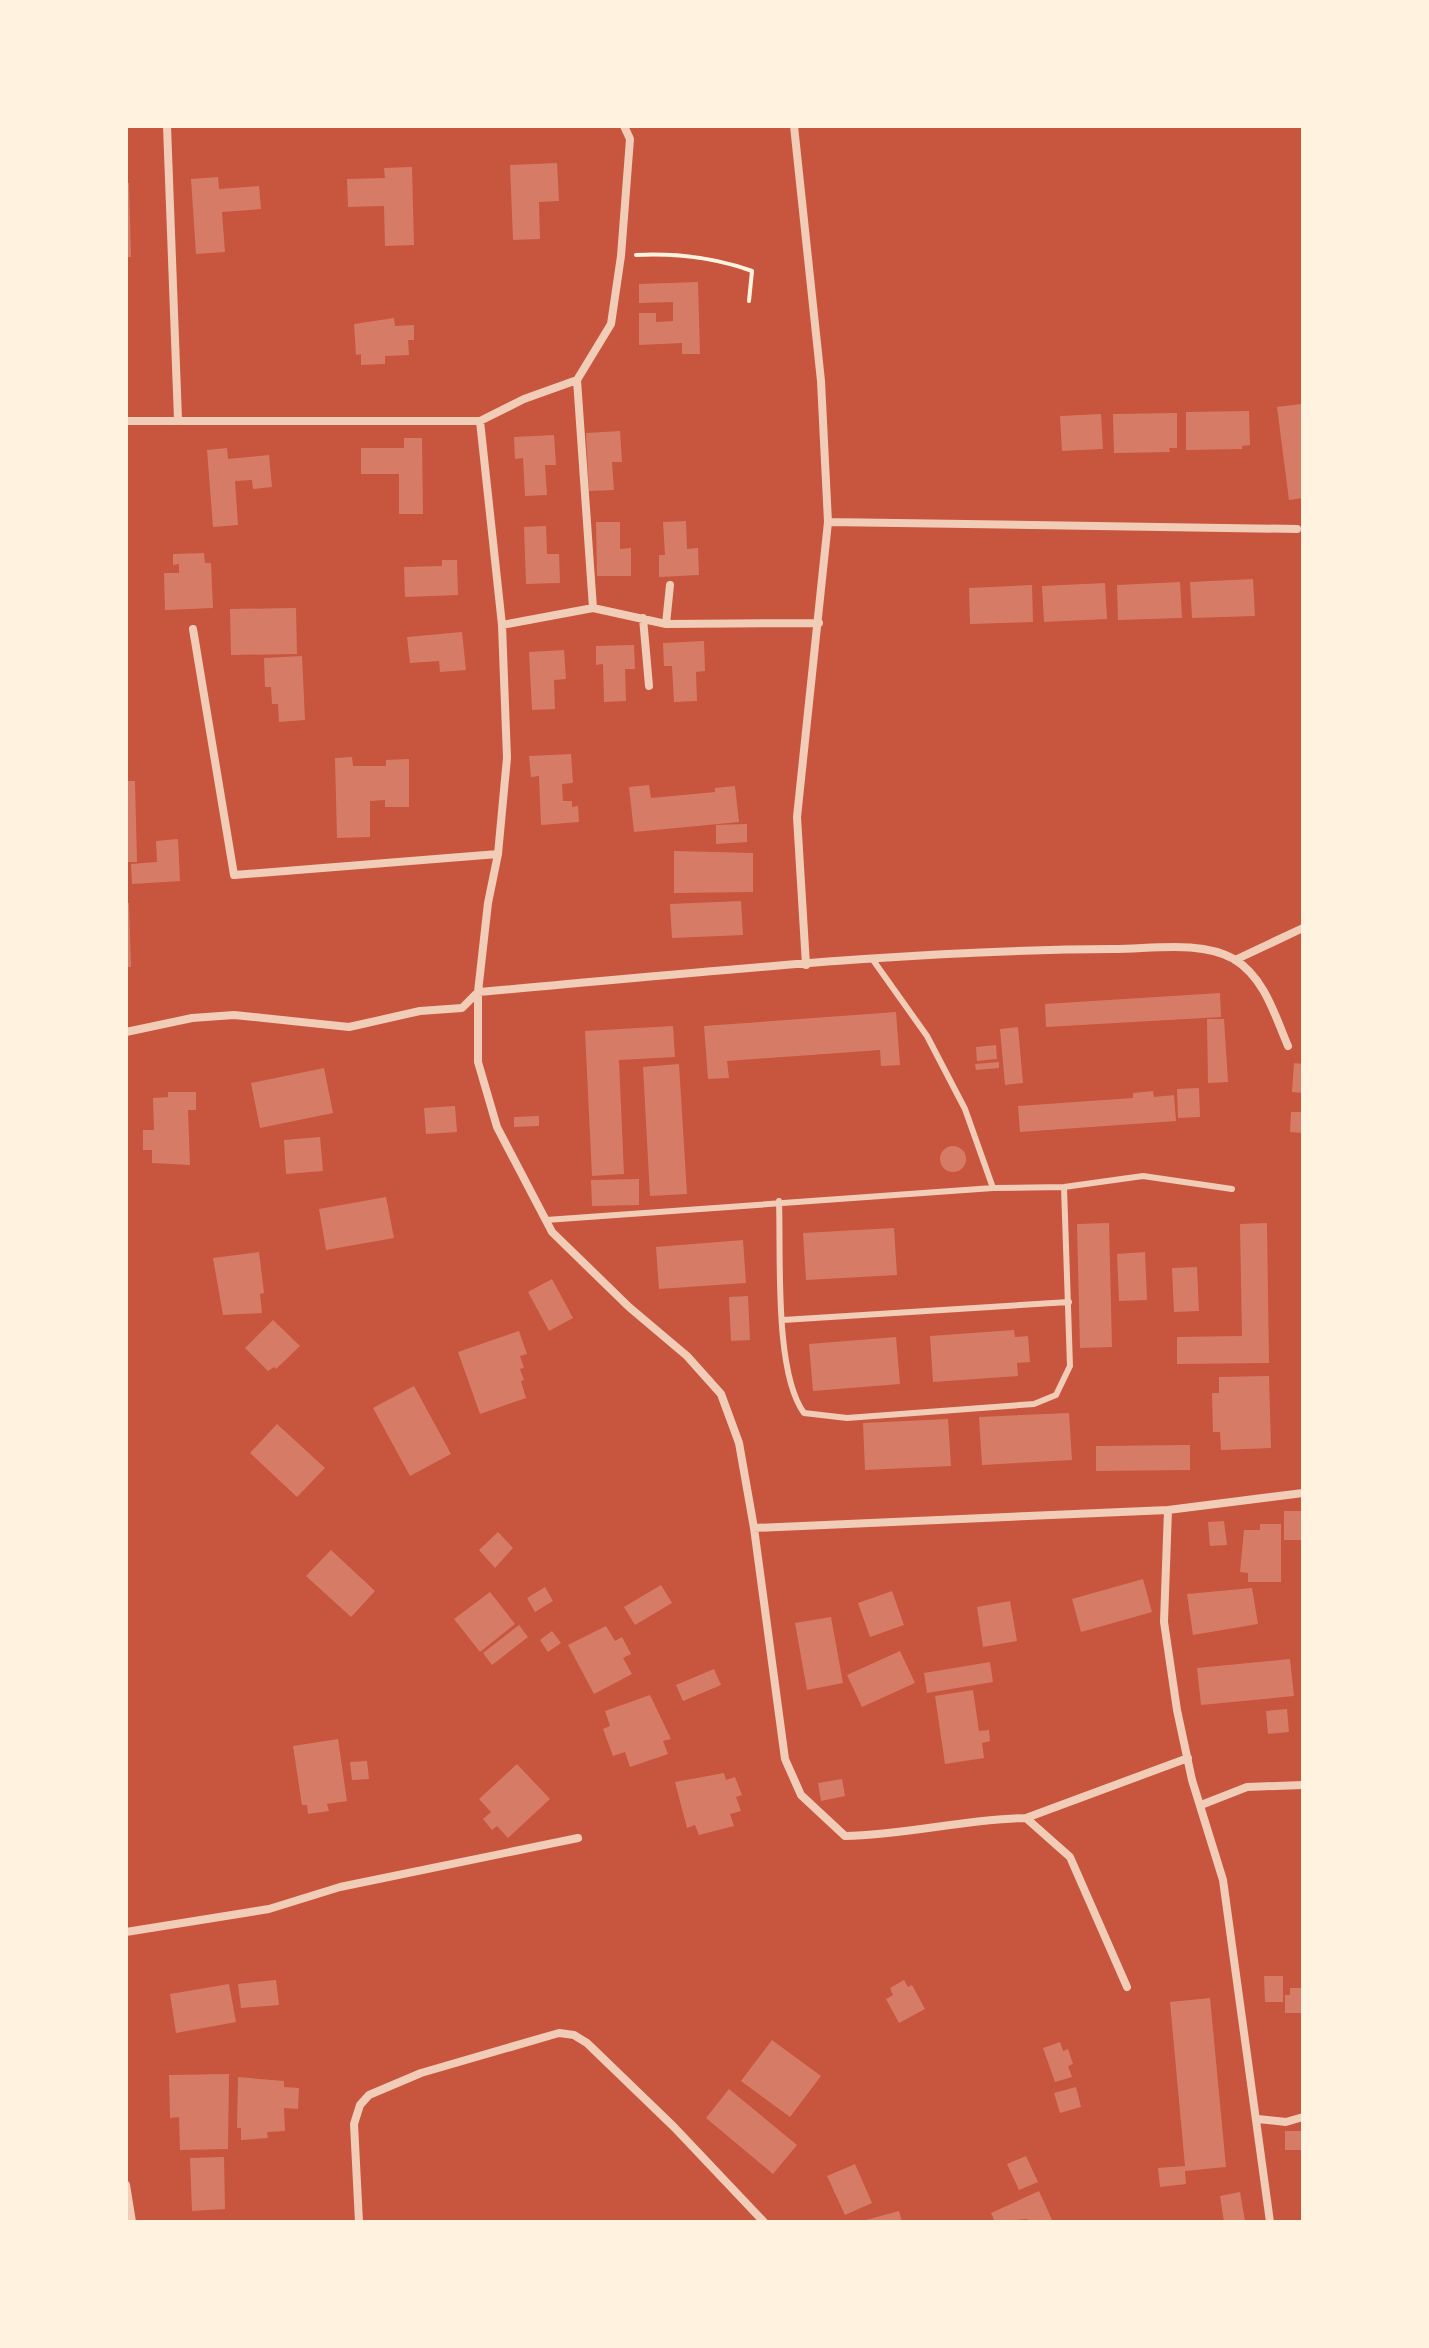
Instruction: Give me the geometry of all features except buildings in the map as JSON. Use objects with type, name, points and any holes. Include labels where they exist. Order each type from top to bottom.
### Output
[{"type":"street","points":[[167,126],[178,419]]},
{"type":"street","points":[[593,608],[577,380],[611,324],[621,256],[630,139],[624,126]]},
{"type":"street","points":[[794,126],[821,381],[828,522],[797,817],[806,965]]},
{"type":"street","points":[[126,421],[480,421],[524,399],[577,380]]},
{"type":"street","points":[[480,421],[502,625],[507,758],[498,854],[488,903],[478,992],[478,1062],[493,1114],[552,1232],[629,1307],[687,1356],[721,1394],[739,1443],[754,1528],[785,1759],[801,1795],[845,1836],[887,1835],[991,1818],[1026,1818],[1188,1758]]},
{"type":"street","points":[[828,522],[1297,529]]},
{"type":"street","points":[[666,624],[670,585]]},
{"type":"street","points":[[502,625],[593,608],[666,624],[819,623]]},
{"type":"street","points":[[643,618],[649,686]]},
{"type":"street","points":[[193,629],[234,875],[498,854]]},
{"type":"street","points":[[1235,960],[1303,928]]},
{"type":"street","points":[[126,1032],[192,1018],[234,1015],[349,1027],[420,1011],[462,1008],[478,992],[806,965],[1071,949],[1201,948],[1235,960],[1258,983],[1275,1010],[1288,1046]]},
{"type":"street","points":[[754,1528],[1168,1510],[1303,1493]]},
{"type":"street","points":[[1168,1510],[1164,1622],[1188,1758],[1223,1880],[1246,2065],[1258,2119],[1270,2222]]},
{"type":"street","points":[[1201,1805],[1247,1787],[1303,1785]]},
{"type":"street","points":[[1026,1818],[1070,1857],[1127,1987]]},
{"type":"street","points":[[126,1932],[269,1909],[340,1887],[578,1838]]},
{"type":"street","points":[[359,2222],[354,2124],[360,2105],[369,2095],[421,2073],[559,2033],[574,2035],[587,2043],[674,2127],[764,2222]]},
{"type":"street","points":[[1258,2119],[1286,2122],[1303,2117]]},
{"type":"street","points":[[126,2185],[132,2222]]},
{"type":"lane","points":[[873,960],[927,1036],[965,1109],[993,1188]]},
{"type":"lane","points":[[546,1220],[779,1201],[993,1188],[1064,1187],[1143,1176],[1232,1189]]},
{"type":"lane","points":[[779,1201],[783,1320],[792,1397],[804,1413],[847,1418],[1034,1404],[1056,1395],[1070,1366],[1064,1187]]},
{"type":"lane","points":[[783,1320],[1069,1302]]},
{"type":"path","points":[[621,256],[673,253],[737,265],[752,271],[749,301]]}]
